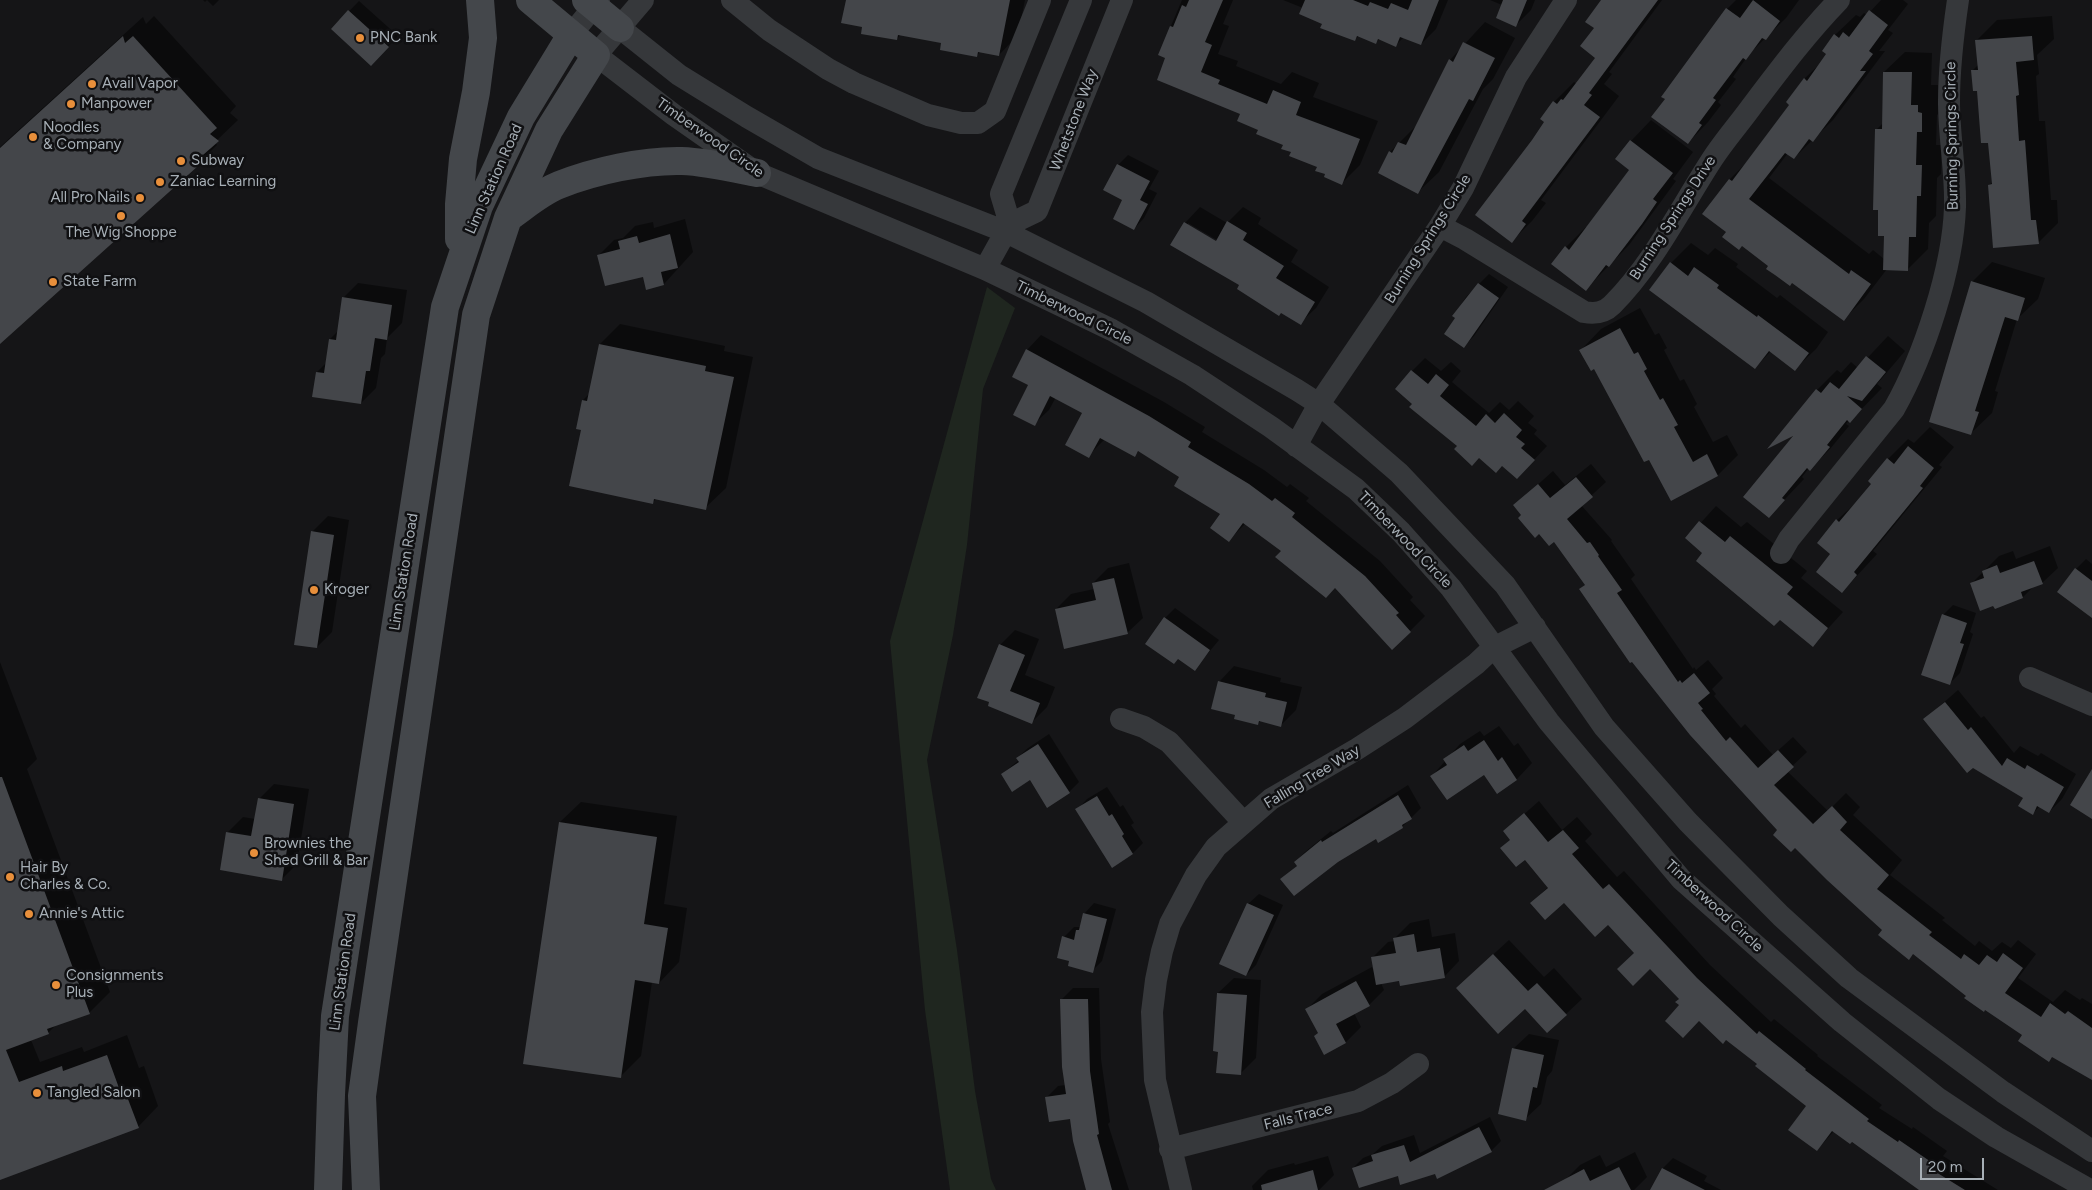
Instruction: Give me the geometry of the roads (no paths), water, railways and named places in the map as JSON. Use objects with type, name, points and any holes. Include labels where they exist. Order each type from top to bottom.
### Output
[{"type":"street","points":[[460,261],[459,204],[463,159],[476,92],[483,38],[480,0]]},
{"type":"street","points":[[530,0],[571,35],[593,2],[620,28],[680,75],[818,158],[1008,228],[1146,302],[1319,404],[1399,473],[1505,585],[1604,727],[1688,822],[1781,916],[1849,978],[2003,1092],[2092,1151]]},
{"type":"street","points":[[596,55],[643,0]]},
{"type":"street","points":[[732,0],[770,30],[828,69],[862,87],[928,114],[961,123],[978,123],[996,111],[1040,0]]},
{"type":"street","points":[[985,270],[1008,228],[1001,194],[1081,0]]},
{"type":"street","name":"Whetstone Way","points":[[1008,228],[1037,211],[1122,0]]},
{"type":"street","name":"Burning Springs Circle","points":[[1296,446],[1319,404],[1440,226],[1463,188],[1516,77],[1566,0]]},
{"type":"street","name":"Burning Springs Drive","points":[[1440,226],[1584,312],[1593,314],[1603,312],[1611,306],[1638,275],[1665,236],[1712,158],[1785,63],[1839,0]]},
{"type":"street","name":"Burning Springs Circle","points":[[1780,553],[1789,539],[1894,409],[1906,388],[1930,326],[1947,268],[1955,209],[1955,169],[1949,103],[1951,53],[1958,0]]},
{"type":"street","name":"Linn Station Road","points":[[328,1190],[336,1016],[445,307],[478,206],[521,117],[571,35]]},
{"type":"street","name":"Timberwood Circle","points":[[571,35],[674,115],[757,173],[985,270],[1112,330],[1192,375],[1271,427],[1356,489],[1401,532],[1451,588],[1548,722],[1681,879],[1842,1022],[1939,1099],[1996,1137],[2090,1190]]},
{"type":"street","name":"Linn Station Road","points":[[366,1190],[362,1096],[476,315],[508,218],[549,130],[596,55]]},
{"type":"street","points":[[508,218],[558,185],[592,174],[639,164],[681,161],[719,165],[757,173]]},
{"type":"street","name":"Falling Tree Way","points":[[1181,1190],[1155,1080],[1152,1037],[1156,980],[1162,951],[1170,924],[1196,875],[1216,847],[1271,799],[1357,749],[1405,718],[1476,664],[1493,648],[1535,627]]},
{"type":"street","points":[[2030,678],[2092,706]]},
{"type":"street","points":[[1121,719],[1144,727],[1169,742],[1243,822]]},
{"type":"street","name":"Falls Trace","points":[[1170,1149],[1358,1101],[1392,1083],[1418,1064]]},
{"type":"place","name":"PNC Bank","points":[[360,38]]},
{"type":"place","name":"Avail Vapor","points":[[92,84]]},
{"type":"place","name":"Manpower","points":[[71,104]]},
{"type":"place","name":"Noodles & Company","points":[[33,137]]},
{"type":"place","name":"Subway","points":[[181,161]]},
{"type":"place","name":"Zaniac Learning","points":[[160,182]]},
{"type":"place","name":"All Pro Nails","points":[[140,198]]},
{"type":"place","name":"The Wig Shoppe","points":[[121,216]]},
{"type":"place","name":"State Farm","points":[[53,282]]},
{"type":"place","name":"Kroger","points":[[314,590]]},
{"type":"place","name":"Brownies the Shed Grill & Bar","points":[[254,853]]},
{"type":"place","name":"Hair By Charles & Co.","points":[[10,877]]},
{"type":"place","name":"Annie's Attic","points":[[29,914]]},
{"type":"place","name":"Consignments Plus","points":[[56,985]]},
{"type":"place","name":"Tangled Salon","points":[[37,1093]]}]
